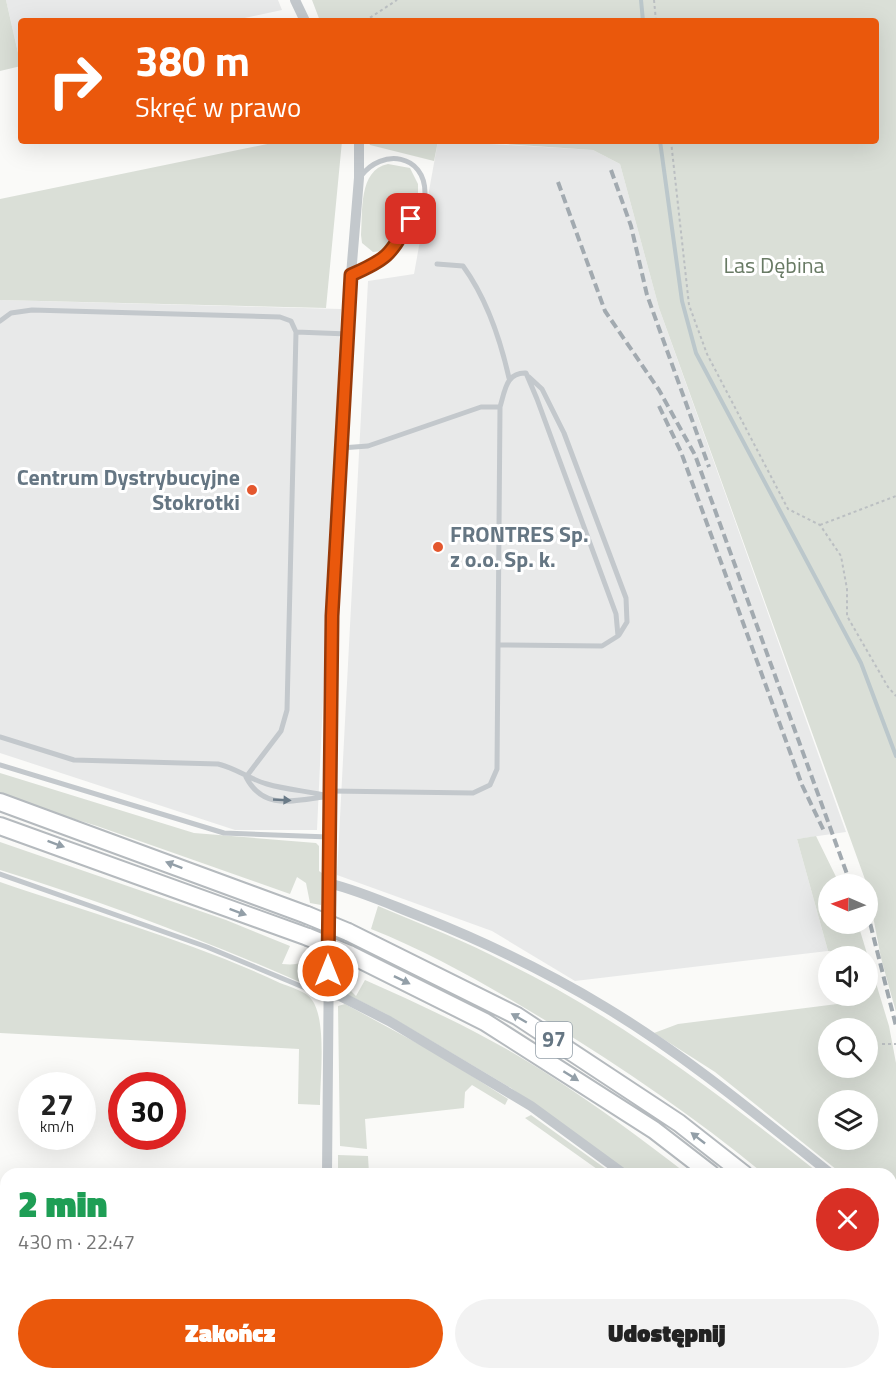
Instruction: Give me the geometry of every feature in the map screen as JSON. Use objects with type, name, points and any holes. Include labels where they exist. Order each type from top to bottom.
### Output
[{"type":"main road","name":"97","points":[[0,802],[307,915],[348,932],[517,1016],[669,1116],[736,1168]]},
{"type":"main road","name":"97","points":[[0,825],[349,954],[485,1022],[654,1130],[703,1168]]},
{"type":"street","points":[[295,0],[304,18]]},
{"type":"street","points":[[327,1168],[332,616],[351,275],[359,178],[359,144]]},
{"type":"street","points":[[328,884],[352,890],[469,936],[528,964],[606,1008],[752,1110],[824,1168]]},
{"type":"street","points":[[327,993],[340,996],[389,1021],[512,1094],[616,1168]]},
{"type":"lane","points":[[351,275],[379,263],[391,253],[425,193],[425,182],[414,164],[394,157],[376,162],[359,178]]},
{"type":"lane","points":[[246,777],[254,791],[262,797],[275,800],[329,793],[473,793],[490,785],[496,769],[500,407],[509,378],[504,354],[480,289],[463,266],[437,264]]},
{"type":"lane","points":[[0,321],[11,313],[32,309],[280,317],[291,321],[296,332],[287,710],[281,731],[246,777]]},
{"type":"lane","points":[[296,332],[348,334]]},
{"type":"lane","points":[[499,645],[602,646],[618,636],[627,622],[626,598],[564,433],[542,389],[526,373],[517,373],[509,378]]},
{"type":"lane","points":[[526,373],[616,614],[618,636]]},
{"type":"lane","points":[[341,448],[368,446],[481,407],[500,407]]},
{"type":"lane","points":[[0,737],[74,760],[218,764],[231,767],[246,777],[269,785],[329,793]]},
{"type":"lane","points":[[0,765],[224,833],[329,837]]},
{"type":"lane","points":[[0,874],[207,947],[315,992],[327,993]]},
{"type":"path","points":[[370,18],[398,0]]},
{"type":"path","points":[[654,0],[656,18]]},
{"type":"path","points":[[671,144],[689,305],[707,354],[788,509],[820,525],[841,556],[847,589],[847,616],[888,687],[896,696]]},
{"type":"path","points":[[820,525],[896,496]]},
{"type":"path","points":[[882,1044],[896,1044]]},
{"type":"shaded area","points":[[6,0],[278,0],[282,10],[245,18],[18,18],[18,53]]},
{"type":"shaded area","points":[[437,144],[490,144],[593,150],[620,164],[659,308],[846,832],[797,839],[818,915],[818,934],[823,934],[827,946],[818,946],[818,952],[575,981],[492,931],[337,875],[368,281],[414,274]]},
{"type":"shaded area","points":[[0,300],[341,309],[317,830],[235,830],[0,753]]},
{"type":"green space","points":[[0,0],[6,0],[18,53],[18,67],[0,71]]},
{"type":"green space","name":"Las Dębina","points":[[312,0],[896,0],[896,1012],[876,934],[878,874],[863,874],[659,308],[620,164],[593,150],[506,144],[879,144],[879,18],[319,18]]},
{"type":"green space","points":[[267,144],[342,144],[326,308],[0,300],[0,199]]},
{"type":"green space","points":[[370,144],[437,144],[434,161]]},
{"type":"green space","points":[[388,164],[410,168],[418,184],[418,195],[391,243],[382,251],[373,252],[362,243],[364,193],[371,174]]},
{"type":"green space","points":[[0,773],[194,833],[316,843],[319,846],[319,871],[322,873],[321,905],[310,903],[306,883],[297,877],[290,894],[97,826],[0,796]]},
{"type":"green space","points":[[816,836],[835,874],[818,874],[818,915],[797,839]]},
{"type":"green space","points":[[0,842],[226,920],[290,946],[282,964],[298,963],[310,953],[321,958],[321,979],[311,987],[157,924],[0,870]]},
{"type":"green space","points":[[0,882],[177,941],[306,994],[317,1009],[320,1021],[322,1050],[320,1105],[298,1104],[299,1049],[0,1033]]},
{"type":"green space","points":[[378,906],[491,955],[549,985],[669,1060],[812,1168],[757,1168],[686,1113],[576,1039],[461,972],[371,929]]},
{"type":"green space","points":[[823,934],[861,934],[865,946],[827,946]]},
{"type":"green space","points":[[340,966],[345,968],[343,983],[356,996],[365,980],[482,1036],[567,1087],[679,1168],[620,1168],[511,1088],[386,1014],[338,990]]},
{"type":"green space","points":[[878,990],[889,1026],[896,1063],[896,1168],[835,1168],[715,1072],[654,1033],[678,1024],[821,1006],[878,1006]]},
{"type":"green space","points":[[345,1004],[439,1055],[508,1099],[505,1105],[472,1085],[465,1092],[464,1108],[365,1119],[367,1149],[340,1146],[338,1006]]},
{"type":"green space","points":[[531,1115],[605,1168],[596,1168],[525,1118]]},
{"type":"green space","points":[[338,1155],[368,1156],[369,1168],[338,1168]]},
{"type":"waterway","points":[[641,0],[643,18]]},
{"type":"waterway","points":[[660,144],[682,301],[696,353],[861,663],[896,756]]},
{"type":"railway","points":[[611,170],[631,226],[647,295],[709,467]]},
{"type":"railway","points":[[558,182],[605,311],[659,390],[695,455],[847,874]]},
{"type":"railway","points":[[659,406],[681,452],[802,785],[824,831]]},
{"type":"railway","points":[[873,934],[896,1026]]},
{"type":"place","name":"Centrum Dystrybucyjne Stokrotki","points":[[252,490]]},
{"type":"place","name":"FRONTRES Sp. z o.o. Sp. k.","points":[[438,547]]},
{"type":"route","points":[[328,971],[332,616],[351,275],[379,263],[391,253],[411,219]]}]
